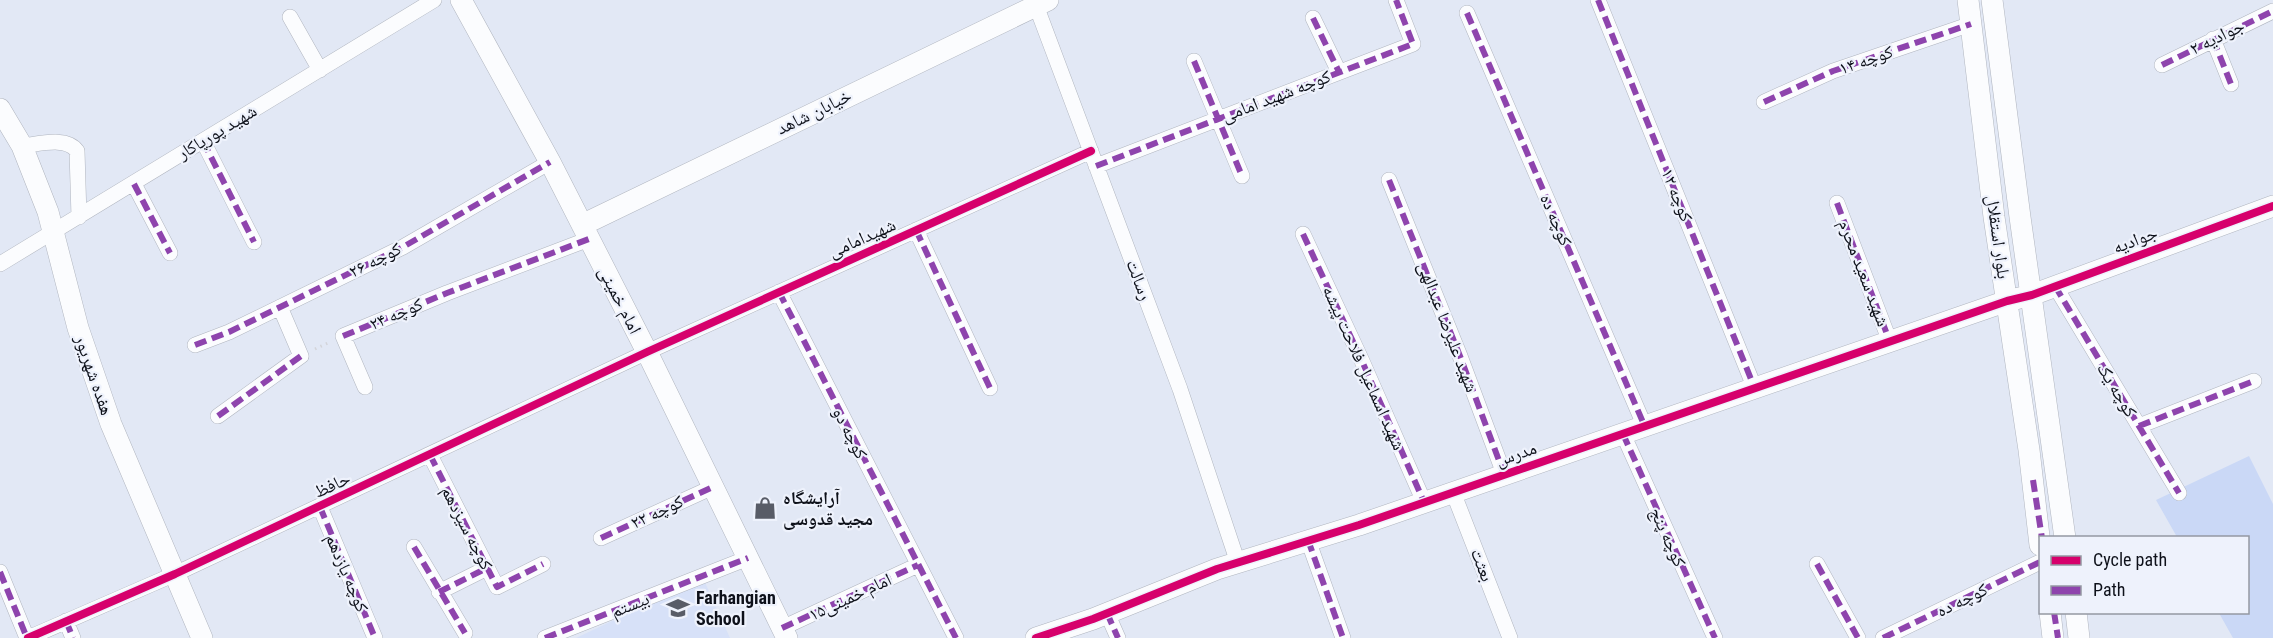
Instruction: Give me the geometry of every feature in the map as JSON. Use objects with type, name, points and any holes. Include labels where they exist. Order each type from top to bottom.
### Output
[{"type":"main road","name":"امام خمینی","points":[[460,0],[550,162],[647,352],[784,633]]},
{"type":"main road","name":"بلوار استقلال","points":[[1968,0],[1994,217],[2033,480],[2039,536]]},
{"type":"main road","name":"بلوار استقلال","points":[[1992,0],[2065,536]]},
{"type":"main road","name":"خیابان شاهد","points":[[585,232],[1039,2]]},
{"type":"main road","name":"هفده شهریور","points":[[0,109],[22,146],[48,212],[78,328],[111,424],[202,638]]},
{"type":"main road","name":"جوادیه","points":[[2007,302],[2032,295],[2273,206]]},
{"type":"main road","name":"مدرس","points":[[1036,638],[1238,562],[1424,502],[2007,302]]},
{"type":"main road","points":[[2052,614],[2055,638]]},
{"type":"main road","points":[[2076,614],[2079,638]]},
{"type":"street","name":"شهید پورپاکار","points":[[0,264],[434,0]]},
{"type":"street","name":"کوچه شهید امامی","points":[[1093,159],[1217,119],[1413,44],[1396,0]]},
{"type":"street","name":"کوچه ۱۲","points":[[1598,0],[1755,389]]},
{"type":"street","points":[[2270,0],[2273,9]]},
{"type":"street","name":"رسالت","points":[[1039,2],[1093,159],[1180,389],[1238,562]]},
{"type":"street","name":"جوادیه ۲","points":[[2162,65],[2273,9]]},
{"type":"street","name":"کوچه ده","points":[[1467,13],[1645,427]]},
{"type":"street","points":[[290,17],[320,70]]},
{"type":"street","points":[[1313,18],[1339,72]]},
{"type":"street","name":"کوچه ۱۴","points":[[1764,102],[1833,71],[1971,24]]},
{"type":"street","points":[[2213,39],[2231,84]]},
{"type":"street","points":[[1194,61],[1242,176]]},
{"type":"street","points":[[203,141],[254,242]]},
{"type":"street","points":[[22,146],[65,142],[73,145],[77,152],[79,217]]},
{"type":"street","name":"شهیدامامی","points":[[647,352],[916,230],[1093,159]]},
{"type":"street","name":"کوچه ۲۶","points":[[195,345],[229,332],[403,246],[550,162]]},
{"type":"street","name":"شهید علیرضا عبدالهی","points":[[1389,180],[1460,356],[1504,474]]},
{"type":"street","points":[[134,184],[170,253]]},
{"type":"street","name":"شهید سعید محرم","points":[[1837,203],[1890,342]]},
{"type":"street","points":[[916,230],[990,388]]},
{"type":"street","name":"کوچه ۲۴","points":[[343,336],[585,232]]},
{"type":"street","name":"شهید اسماعیل فلاحت پیشه","points":[[1303,234],[1424,502]]},
{"type":"street","name":"کوچه یک","points":[[2055,286],[2179,494]]},
{"type":"street","name":"کوچه دو","points":[[779,292],[956,638]]},
{"type":"street","points":[[218,416],[301,356],[280,307]]},
{"type":"street","points":[[343,336],[365,387]]},
{"type":"street","name":"حافظ","points":[[28,638],[175,574],[647,352]]},
{"type":"street","points":[[2139,426],[2254,381]]},
{"type":"street","name":"کوچه پنج","points":[[1623,434],[1715,638]]},
{"type":"street","name":"کوچه سیزدهم","points":[[430,455],[497,587],[543,564]]},
{"type":"street","points":[[2033,480],[2042,536]]},
{"type":"street","name":"کوچه ۲۲","points":[[601,538],[713,487]]},
{"type":"street","name":"بعثت","points":[[1453,492],[1510,638]]},
{"type":"street","name":"کوچه یازدهم","points":[[320,507],[375,638]]},
{"type":"street","points":[[1308,540],[1343,638]]},
{"type":"street","points":[[414,547],[465,633]]},
{"type":"street","name":"بیستم","points":[[545,638],[748,558]]},
{"type":"street","name":"کوچه ده","points":[[1883,638],[2039,562]]},
{"type":"street","points":[[1817,564],[1858,638]]},
{"type":"street","name":"امام خمینی۱۵","points":[[784,633],[918,565]]},
{"type":"street","points":[[439,592],[487,568]]},
{"type":"street","points":[[0,572],[28,638]]},
{"type":"street","points":[[1107,613],[1118,638]]},
{"type":"street","points":[[66,621],[73,638]]},
{"type":"path","points":[[301,356],[343,336]]},
{"type":"shaded area","points":[[2249,456],[2273,504],[2273,638],[2233,638],[2220,614],[2249,614],[2249,536],[2176,536],[2156,500]]},
{"type":"shaded area","name":"Farhangian School","points":[[703,578],[730,638],[576,638]]},
{"type":"marked path","points":[[1096,166],[1413,44],[1396,0]]},
{"type":"marked path","points":[[1598,0],[1755,389]]},
{"type":"marked path","points":[[2162,65],[2273,11]]},
{"type":"marked path","points":[[1467,13],[1645,427]]},
{"type":"marked path","points":[[1313,18],[1339,72]]},
{"type":"marked path","points":[[1764,102],[1833,71],[1971,24]]},
{"type":"marked path","points":[[2213,39],[2231,84]]},
{"type":"marked path","points":[[1194,61],[1242,176]]},
{"type":"marked path","points":[[203,141],[254,242]]},
{"type":"marked path","points":[[195,345],[229,332],[403,247],[550,162]]},
{"type":"marked path","points":[[1389,180],[1460,356],[1504,474]]},
{"type":"marked path","points":[[134,184],[170,253]]},
{"type":"marked path","points":[[1837,203],[1890,342]]},
{"type":"marked path","points":[[916,230],[990,388]]},
{"type":"marked path","points":[[1303,234],[1424,502]]},
{"type":"marked path","points":[[343,336],[447,293],[589,239]]},
{"type":"marked path","points":[[2055,286],[2179,493]]},
{"type":"marked path","points":[[779,292],[956,638]]},
{"type":"marked path","points":[[218,416],[301,356]]},
{"type":"marked path","points":[[2139,426],[2254,381]]},
{"type":"marked path","points":[[1623,434],[1715,638]]},
{"type":"marked path","points":[[430,455],[497,587],[543,564]]},
{"type":"marked path","points":[[2033,480],[2042,536]]},
{"type":"marked path","points":[[601,538],[713,487]]},
{"type":"marked path","points":[[320,507],[375,638]]},
{"type":"marked path","points":[[1308,540],[1343,638]]},
{"type":"marked path","points":[[414,547],[465,633]]},
{"type":"marked path","points":[[545,638],[748,558]]},
{"type":"marked path","points":[[1883,638],[2039,562]]},
{"type":"marked path","points":[[1817,564],[1858,638]]},
{"type":"marked path","points":[[782,628],[918,565]]},
{"type":"marked path","points":[[439,592],[487,568]]},
{"type":"marked path","points":[[0,572],[27,638]]},
{"type":"marked path","points":[[1107,613],[1118,638]]},
{"type":"marked path","points":[[2054,614],[2058,638]]},
{"type":"marked path","points":[[66,621],[73,638]]},
{"type":"cycle path","points":[[28,638],[175,574],[647,352],[1091,151]]},
{"type":"cycle path","points":[[1036,638],[1093,619],[1217,569],[1359,525],[2007,301],[2032,295],[2273,206]]},
{"type":"place","name":"آرایشگاه مجید قدوسی","points":[[765,508]]},
{"type":"place","name":"Farhangian School","points":[[678,608]]}]
